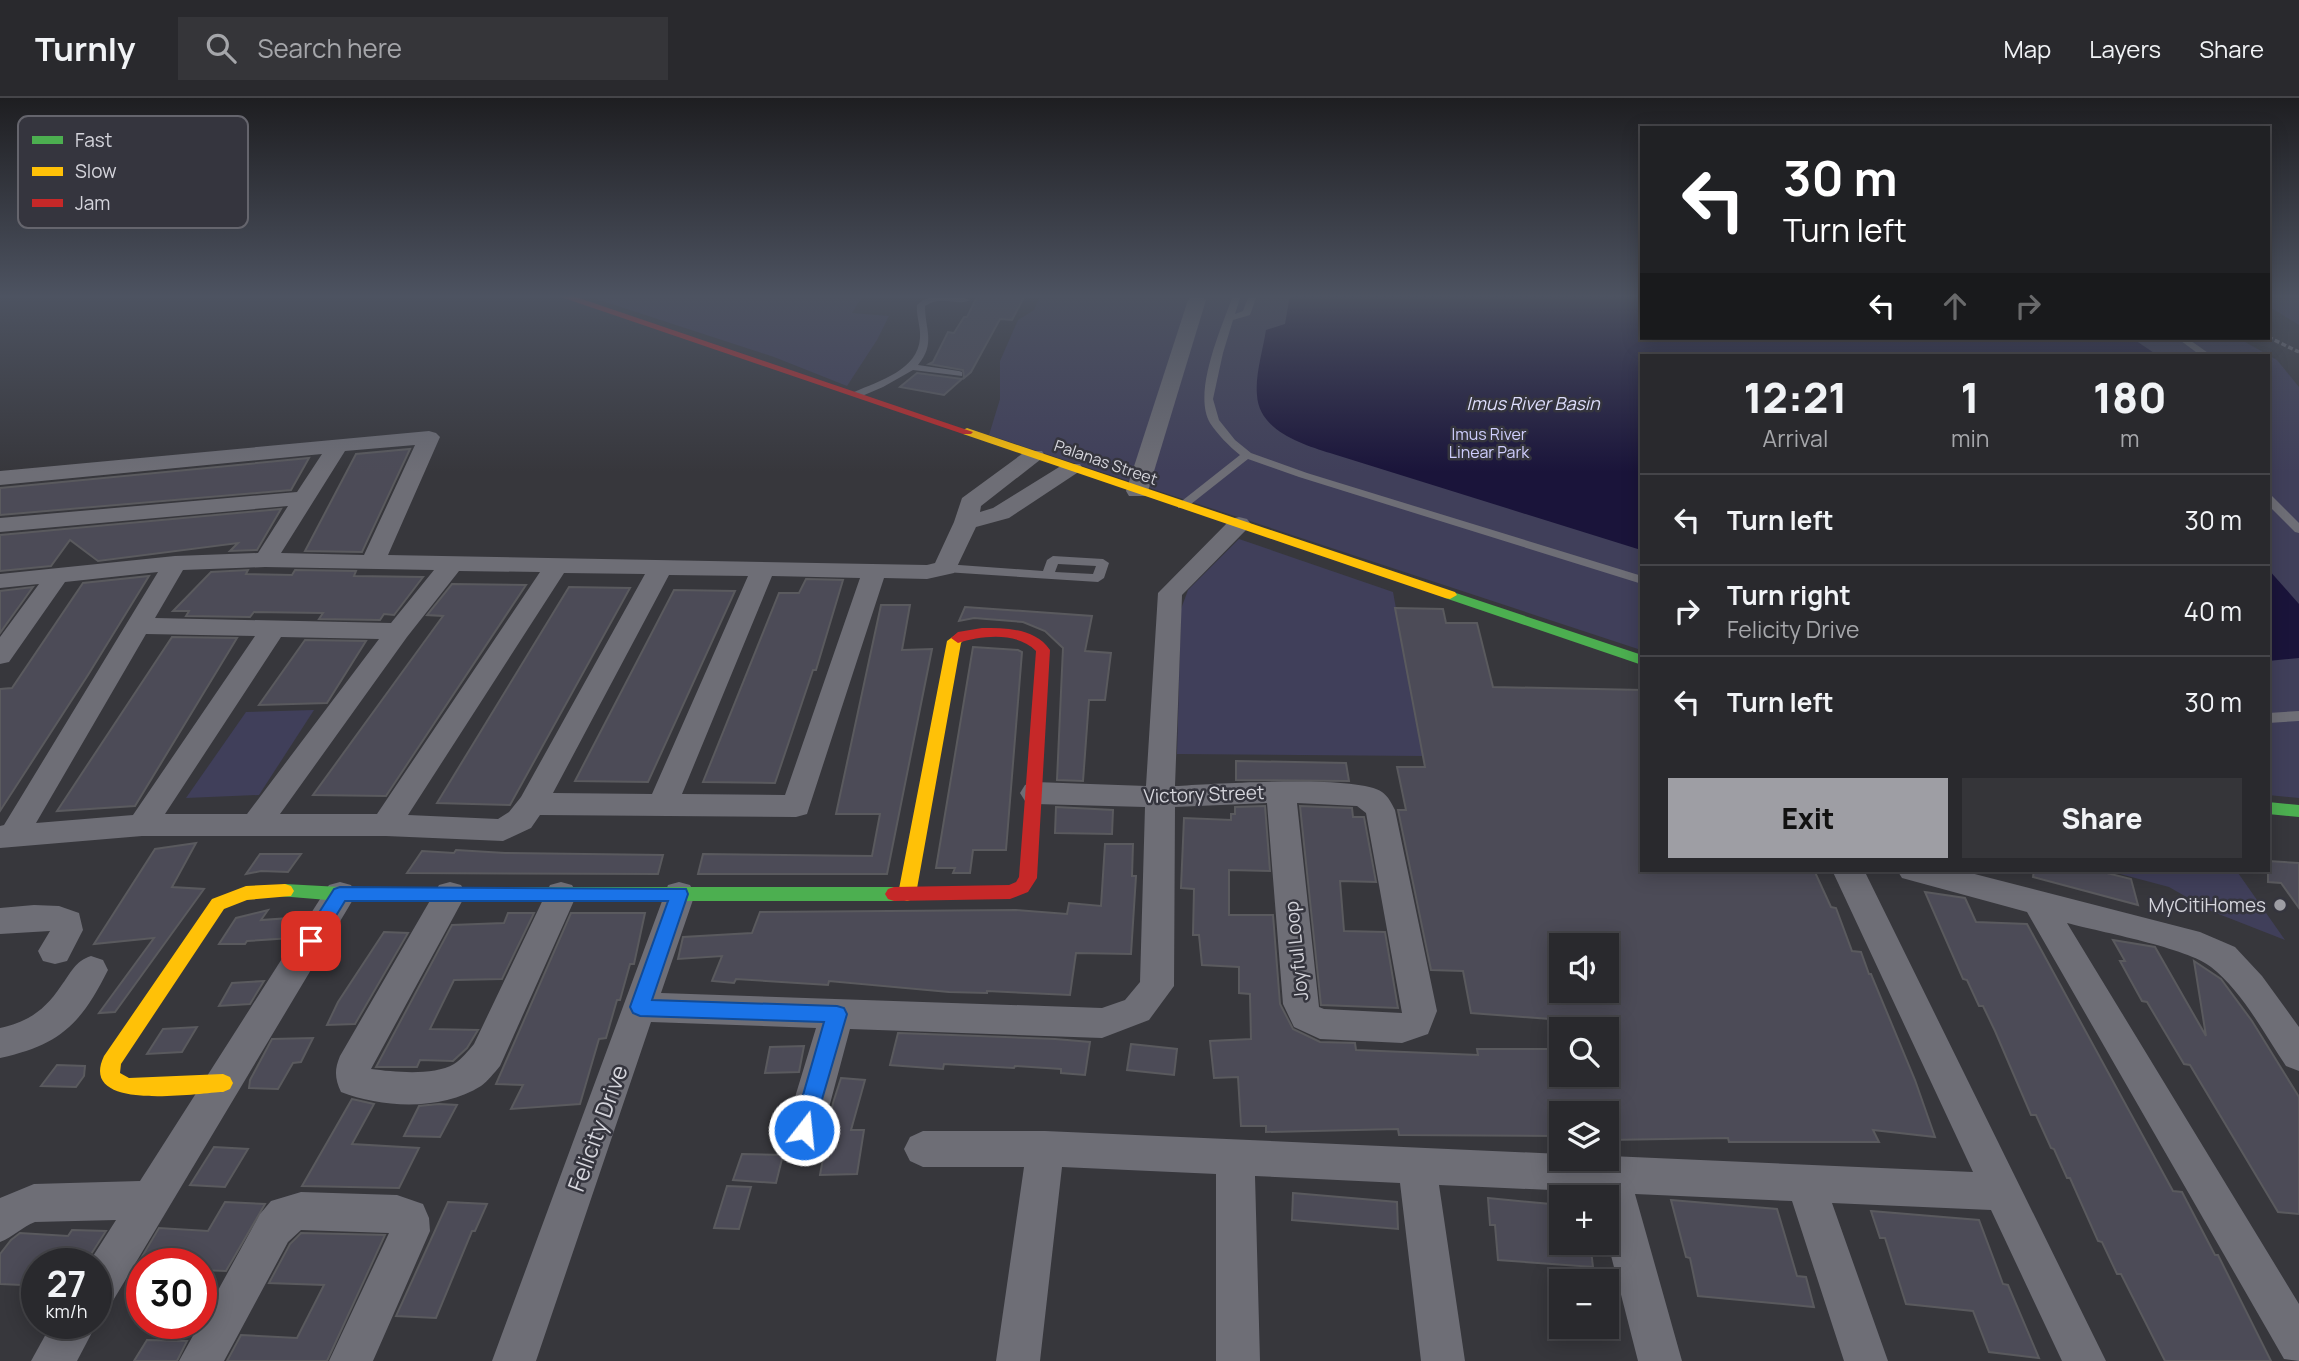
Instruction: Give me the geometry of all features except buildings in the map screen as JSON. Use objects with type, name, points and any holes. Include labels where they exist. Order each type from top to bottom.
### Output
[{"type":"street","name":"Palanas Street","points":[[737,354],[1640,659]]},
{"type":"street","points":[[1137,491],[1180,354]]},
{"type":"street","points":[[0,478],[429,437],[373,562]]},
{"type":"street","points":[[265,560],[337,447]]},
{"type":"street","points":[[0,582],[175,563],[265,560],[927,572],[945,568],[966,522],[970,503],[1034,456]]},
{"type":"street","points":[[966,522],[1002,513],[1072,469]]},
{"type":"street","points":[[0,525],[303,498]]},
{"type":"street","points":[[640,1007],[1102,1023],[1137,1010],[1157,986],[1160,797],[1170,593],[1239,524]]},
{"type":"street","points":[[6,837],[140,626],[175,563]]},
{"type":"street","points":[[256,824],[398,631],[451,565]]},
{"type":"street","points":[[387,825],[556,567]]},
{"type":"street","points":[[6,837],[142,825],[387,825],[503,830],[520,820],[532,804],[660,569]]},
{"type":"street","points":[[663,804],[762,571]]},
{"type":"street","points":[[532,804],[796,806],[874,573]]},
{"type":"street","points":[[0,656],[57,576]]},
{"type":"street","points":[[140,626],[398,631]]},
{"type":"street","points":[[142,825],[274,628]]},
{"type":"street","points":[[223,1083],[127,1087],[110,1078],[111,1062],[219,904],[234,894],[249,891],[340,894],[907,894],[1010,891],[1022,887],[1028,878],[1043,650],[1027,636],[974,632],[962,634],[954,641],[907,894]]},
{"type":"street","name":"Victory Street","points":[[1035,793],[1160,797],[1281,792],[1358,795],[1371,799]]},
{"type":"street","name":"Joyful Loop","points":[[1281,792],[1300,1004],[1306,1017],[1320,1024],[1402,1028],[1416,1023],[1420,1011],[1380,810],[1371,799]]},
{"type":"street","points":[[2270,808],[2299,811]]},
{"type":"street","points":[[1849,872],[2084,1361]]},
{"type":"street","points":[[1921,872],[2200,944],[2223,957],[2250,986],[2299,1055]]},
{"type":"street","points":[[112,1263],[340,894]]},
{"type":"street","points":[[450,894],[353,1067],[354,1081],[369,1087],[448,1084],[469,1074],[487,1055],[561,894]]},
{"type":"street","name":"Felicity Drive","points":[[514,1361],[679,894]]},
{"type":"street","points":[[2037,901],[2299,1343]]},
{"type":"street","points":[[0,921],[58,918],[67,922],[67,930],[55,951]]},
{"type":"street","points":[[0,1043],[39,1033],[54,1023],[92,970]]},
{"type":"street","points":[[804,1130],[837,1014]]},
{"type":"street","points":[[923,1149],[1045,1149],[2003,1192]]},
{"type":"street","points":[[1018,1361],[1045,1149]]},
{"type":"street","points":[[1235,1158],[1238,1361]]},
{"type":"street","points":[[1417,1166],[1443,1361]]},
{"type":"street","points":[[1610,1174],[1660,1361]]},
{"type":"street","points":[[1806,1184],[1866,1361]]},
{"type":"street","points":[[0,1223],[10,1213],[34,1203],[150,1200]]},
{"type":"street","points":[[201,1361],[274,1228],[285,1216],[301,1211],[397,1214],[409,1218],[410,1231],[351,1361]]},
{"type":"street","points":[[53,1361],[66,1339]]},
{"type":"lane","points":[[858,394],[912,367],[921,354]]},
{"type":"lane","points":[[1218,354],[1208,399],[1214,421],[1231,442],[1247,454],[1294,472],[1640,579]]},
{"type":"lane","points":[[912,367],[959,374]]},
{"type":"lane","points":[[1182,506],[1247,454]]},
{"type":"lane","points":[[2270,500],[2299,530]]},
{"type":"lane","points":[[945,568],[1048,575]]},
{"type":"lane","points":[[2270,718],[2299,716]]},
{"type":"green space","points":[[765,354],[868,354],[847,386]]},
{"type":"green space","name":"Imus River Linear Park","points":[[1003,354],[2266,354],[1640,354],[1640,650],[989,435],[1000,399],[1000,361]]},
{"type":"green space","name":"Imus River Linear Park","points":[[2270,356],[2277,360],[2299,387],[2299,798],[2270,795]]},
{"type":"green space","points":[[1239,539],[1393,592],[1423,756],[1177,754],[1181,609],[1188,590]]},
{"type":"green space","points":[[314,710],[259,795],[186,798],[246,712]]},
{"type":"green space","points":[[2113,872],[2237,872],[2285,940],[2211,911],[2169,887]]},
{"type":"water","name":"Imus River Basin","points":[[1262,354],[2156,354],[1640,354],[1640,550],[1295,440],[1265,418],[1257,395]]},
{"type":"water","points":[[2270,571],[2299,604],[2299,658],[2270,661]]},
{"type":"traffic: fast","points":[[1450,595],[1640,659]]},
{"type":"traffic: fast","points":[[2270,808],[2299,811]]},
{"type":"traffic: fast","points":[[285,891],[340,894],[894,894]]},
{"type":"traffic: slow","points":[[967,432],[1450,595]]},
{"type":"traffic: slow","points":[[907,894],[954,641],[958,638]]},
{"type":"traffic: slow","points":[[223,1083],[127,1087],[110,1078],[111,1062],[218,904],[246,893],[285,891]]},
{"type":"traffic: jam","points":[[735,354],[967,432]]},
{"type":"traffic: jam","points":[[894,894],[1010,892],[1022,887],[1028,878],[1043,650],[1032,640],[1015,635],[982,633],[958,638]]},
{"type":"place","name":"MyCitiHomes","points":[[2280,905]]},
{"type":"route","points":[[311,941],[340,894],[679,894],[640,1007],[837,1014],[804,1130]]}]
